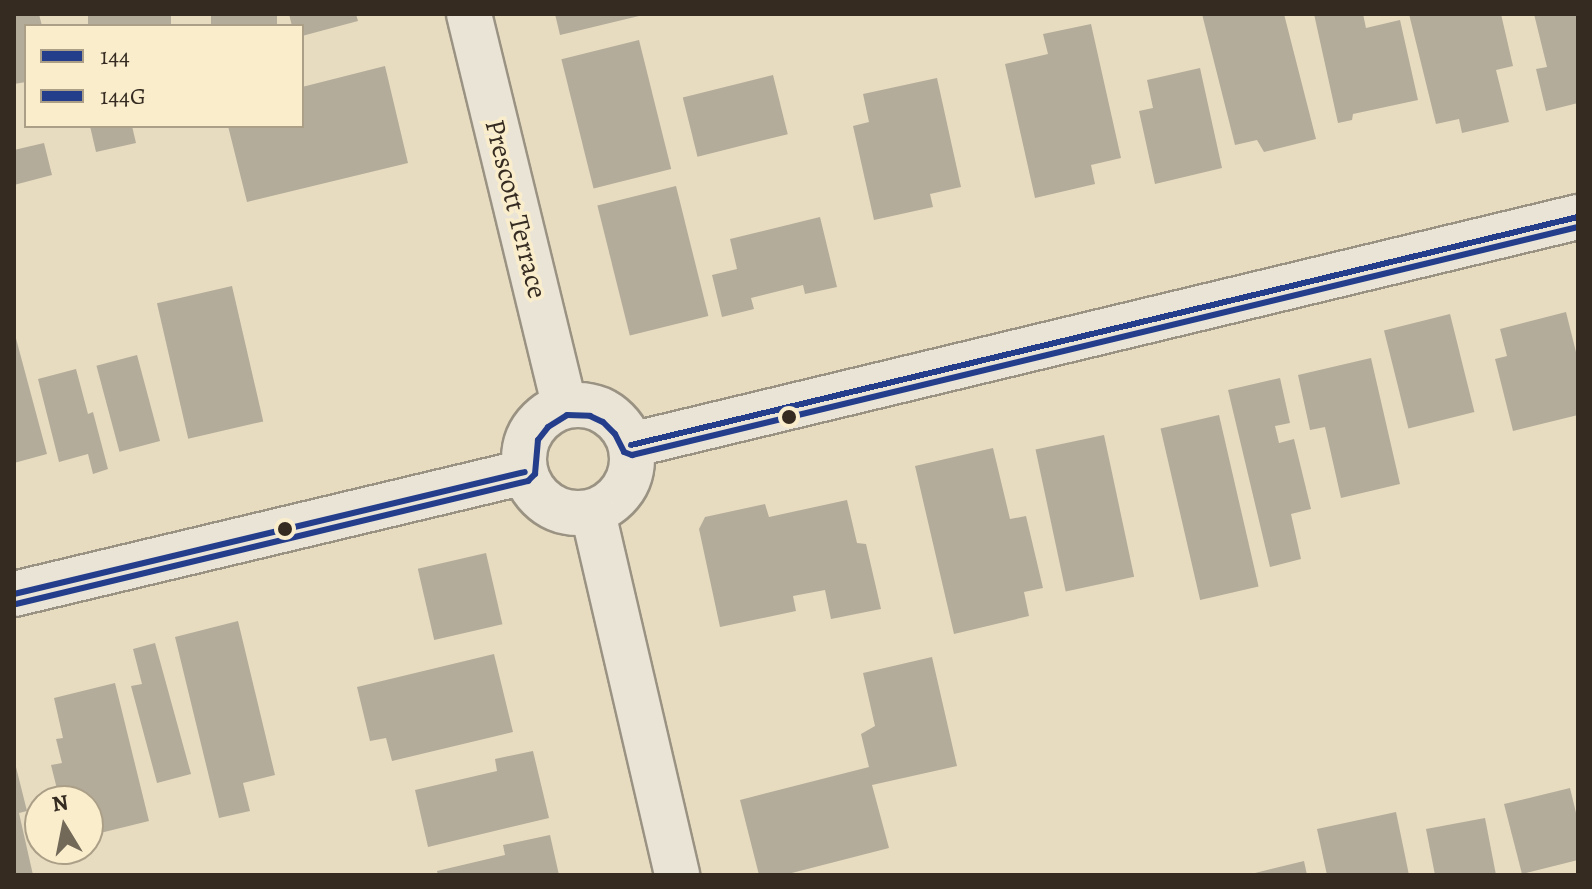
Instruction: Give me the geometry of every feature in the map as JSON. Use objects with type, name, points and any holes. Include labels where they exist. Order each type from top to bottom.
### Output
[{"type":"street","name":"Prescott Terrace","points":[[469,14],[564,405]]},
{"type":"street","points":[[631,445],[1578,217]]},
{"type":"street","points":[[564,405],[592,406],[609,414],[623,428],[631,445],[633,464],[628,482],[616,497],[593,513],[561,510],[544,501],[525,472],[524,453],[529,435],[541,420],[564,405]]},
{"type":"street","points":[[14,594],[525,472]]},
{"type":"street","points":[[593,513],[677,875]]},
{"type":"building","points":[[14,14],[39,14],[42,24],[24,24],[24,82],[14,84]]},
{"type":"building","points":[[88,14],[171,14],[171,24],[88,24]]},
{"type":"building","points":[[211,14],[277,14],[277,24],[211,24]]},
{"type":"building","points":[[289,14],[356,14],[358,21],[304,35],[304,24],[292,24]]},
{"type":"building","points":[[555,14],[638,14],[639,16],[560,35]]},
{"type":"building","points":[[1202,14],[1284,14],[1316,139],[1264,152],[1257,140],[1235,145]]},
{"type":"building","points":[[1314,14],[1363,14],[1366,28],[1400,20],[1418,100],[1353,114],[1352,120],[1338,123]]},
{"type":"building","points":[[1409,14],[1501,14],[1513,66],[1496,70],[1509,122],[1462,133],[1459,119],[1436,124]]},
{"type":"building","points":[[1534,14],[1578,14],[1578,103],[1546,111],[1536,69],[1547,67]]},
{"type":"building","points":[[1091,24],[1121,158],[1091,165],[1095,184],[1035,198],[1005,64],[1048,54],[1043,34]]},
{"type":"building","points":[[639,40],[671,169],[594,188],[561,59]]},
{"type":"building","points":[[385,66],[408,163],[247,202],[228,128],[304,128],[304,86]]},
{"type":"building","points":[[1200,68],[1222,168],[1155,184],[1139,111],[1153,108],[1147,80]]},
{"type":"building","points":[[773,75],[788,134],[698,157],[683,97]]},
{"type":"building","points":[[937,78],[961,187],[930,194],[933,207],[874,220],[853,126],[869,122],[863,94]]},
{"type":"building","points":[[90,128],[132,128],[136,143],[96,152]]},
{"type":"building","points":[[44,143],[52,175],[14,185],[14,150]]},
{"type":"building","points":[[676,186],[708,316],[630,336],[597,206]]},
{"type":"building","points":[[820,217],[837,287],[805,294],[803,285],[751,298],[754,309],[722,317],[712,275],[737,269],[730,239]]},
{"type":"building","points":[[232,286],[263,421],[188,439],[157,303]]},
{"type":"building","points":[[1566,312],[1578,360],[1578,415],[1513,431],[1495,359],[1507,356],[1500,329]]},
{"type":"building","points":[[1450,314],[1474,412],[1408,428],[1384,330]]},
{"type":"building","points":[[14,331],[47,454],[14,463]]},
{"type":"building","points":[[137,355],[160,441],[119,452],[96,366]]},
{"type":"building","points":[[1371,358],[1400,484],[1341,498],[1325,427],[1310,430],[1298,375]]},
{"type":"building","points":[[76,369],[88,414],[93,412],[108,469],[93,474],[88,454],[59,462],[38,379]]},
{"type":"building","points":[[1280,378],[1290,423],[1275,426],[1279,443],[1294,439],[1311,509],[1291,514],[1301,559],[1270,567],[1228,390]]},
{"type":"building","points":[[1219,415],[1259,586],[1200,600],[1161,428]]},
{"type":"building","points":[[1104,435],[1134,577],[1066,591],[1036,450]]},
{"type":"building","points":[[993,448],[1010,519],[1026,516],[1043,588],[1024,592],[1029,616],[954,634],[915,466]]},
{"type":"building","points":[[847,500],[857,543],[866,544],[881,609],[831,619],[825,590],[793,596],[796,611],[720,627],[699,529],[705,517],[765,504],[769,517]]},
{"type":"building","points":[[486,553],[502,624],[434,640],[418,569]]},
{"type":"building","points":[[238,621],[275,775],[243,783],[250,811],[219,818],[175,637]]},
{"type":"building","points":[[155,643],[191,774],[157,783],[131,686],[142,684],[133,649]]},
{"type":"building","points":[[494,654],[513,732],[392,761],[386,738],[370,741],[357,687]]},
{"type":"building","points":[[932,657],[957,766],[872,785],[889,848],[784,875],[759,875],[740,800],[869,767],[861,734],[875,726],[863,673]]},
{"type":"building","points":[[115,683],[149,821],[104,832],[104,785],[56,785],[51,765],[62,763],[56,739],[63,738],[54,698]]},
{"type":"building","points":[[533,751],[549,818],[428,847],[415,790],[497,771],[495,759]]},
{"type":"building","points":[[14,759],[24,799],[24,812],[19,813],[24,835],[24,865],[31,865],[33,875],[14,875]]},
{"type":"building","points":[[1570,788],[1578,821],[1578,860],[1522,874],[1504,804]]},
{"type":"building","points":[[1396,812],[1409,875],[1327,875],[1317,829]]},
{"type":"building","points":[[1485,818],[1496,875],[1435,875],[1426,829]]},
{"type":"building","points":[[550,835],[559,875],[438,875],[437,871],[505,855],[503,845]]},
{"type":"building","points":[[1304,861],[1307,875],[1251,875],[1251,874]]},
{"type":"transit line","name":"144","points":[[631,445],[1578,217]]},
{"type":"transit line","name":"144G","points":[[16,604],[528,481],[535,474],[538,440],[548,427],[567,415],[590,416],[603,422],[615,434],[624,452],[632,455],[1578,227]]},
{"type":"transit line","name":"144","points":[[14,594],[525,472]]}]
